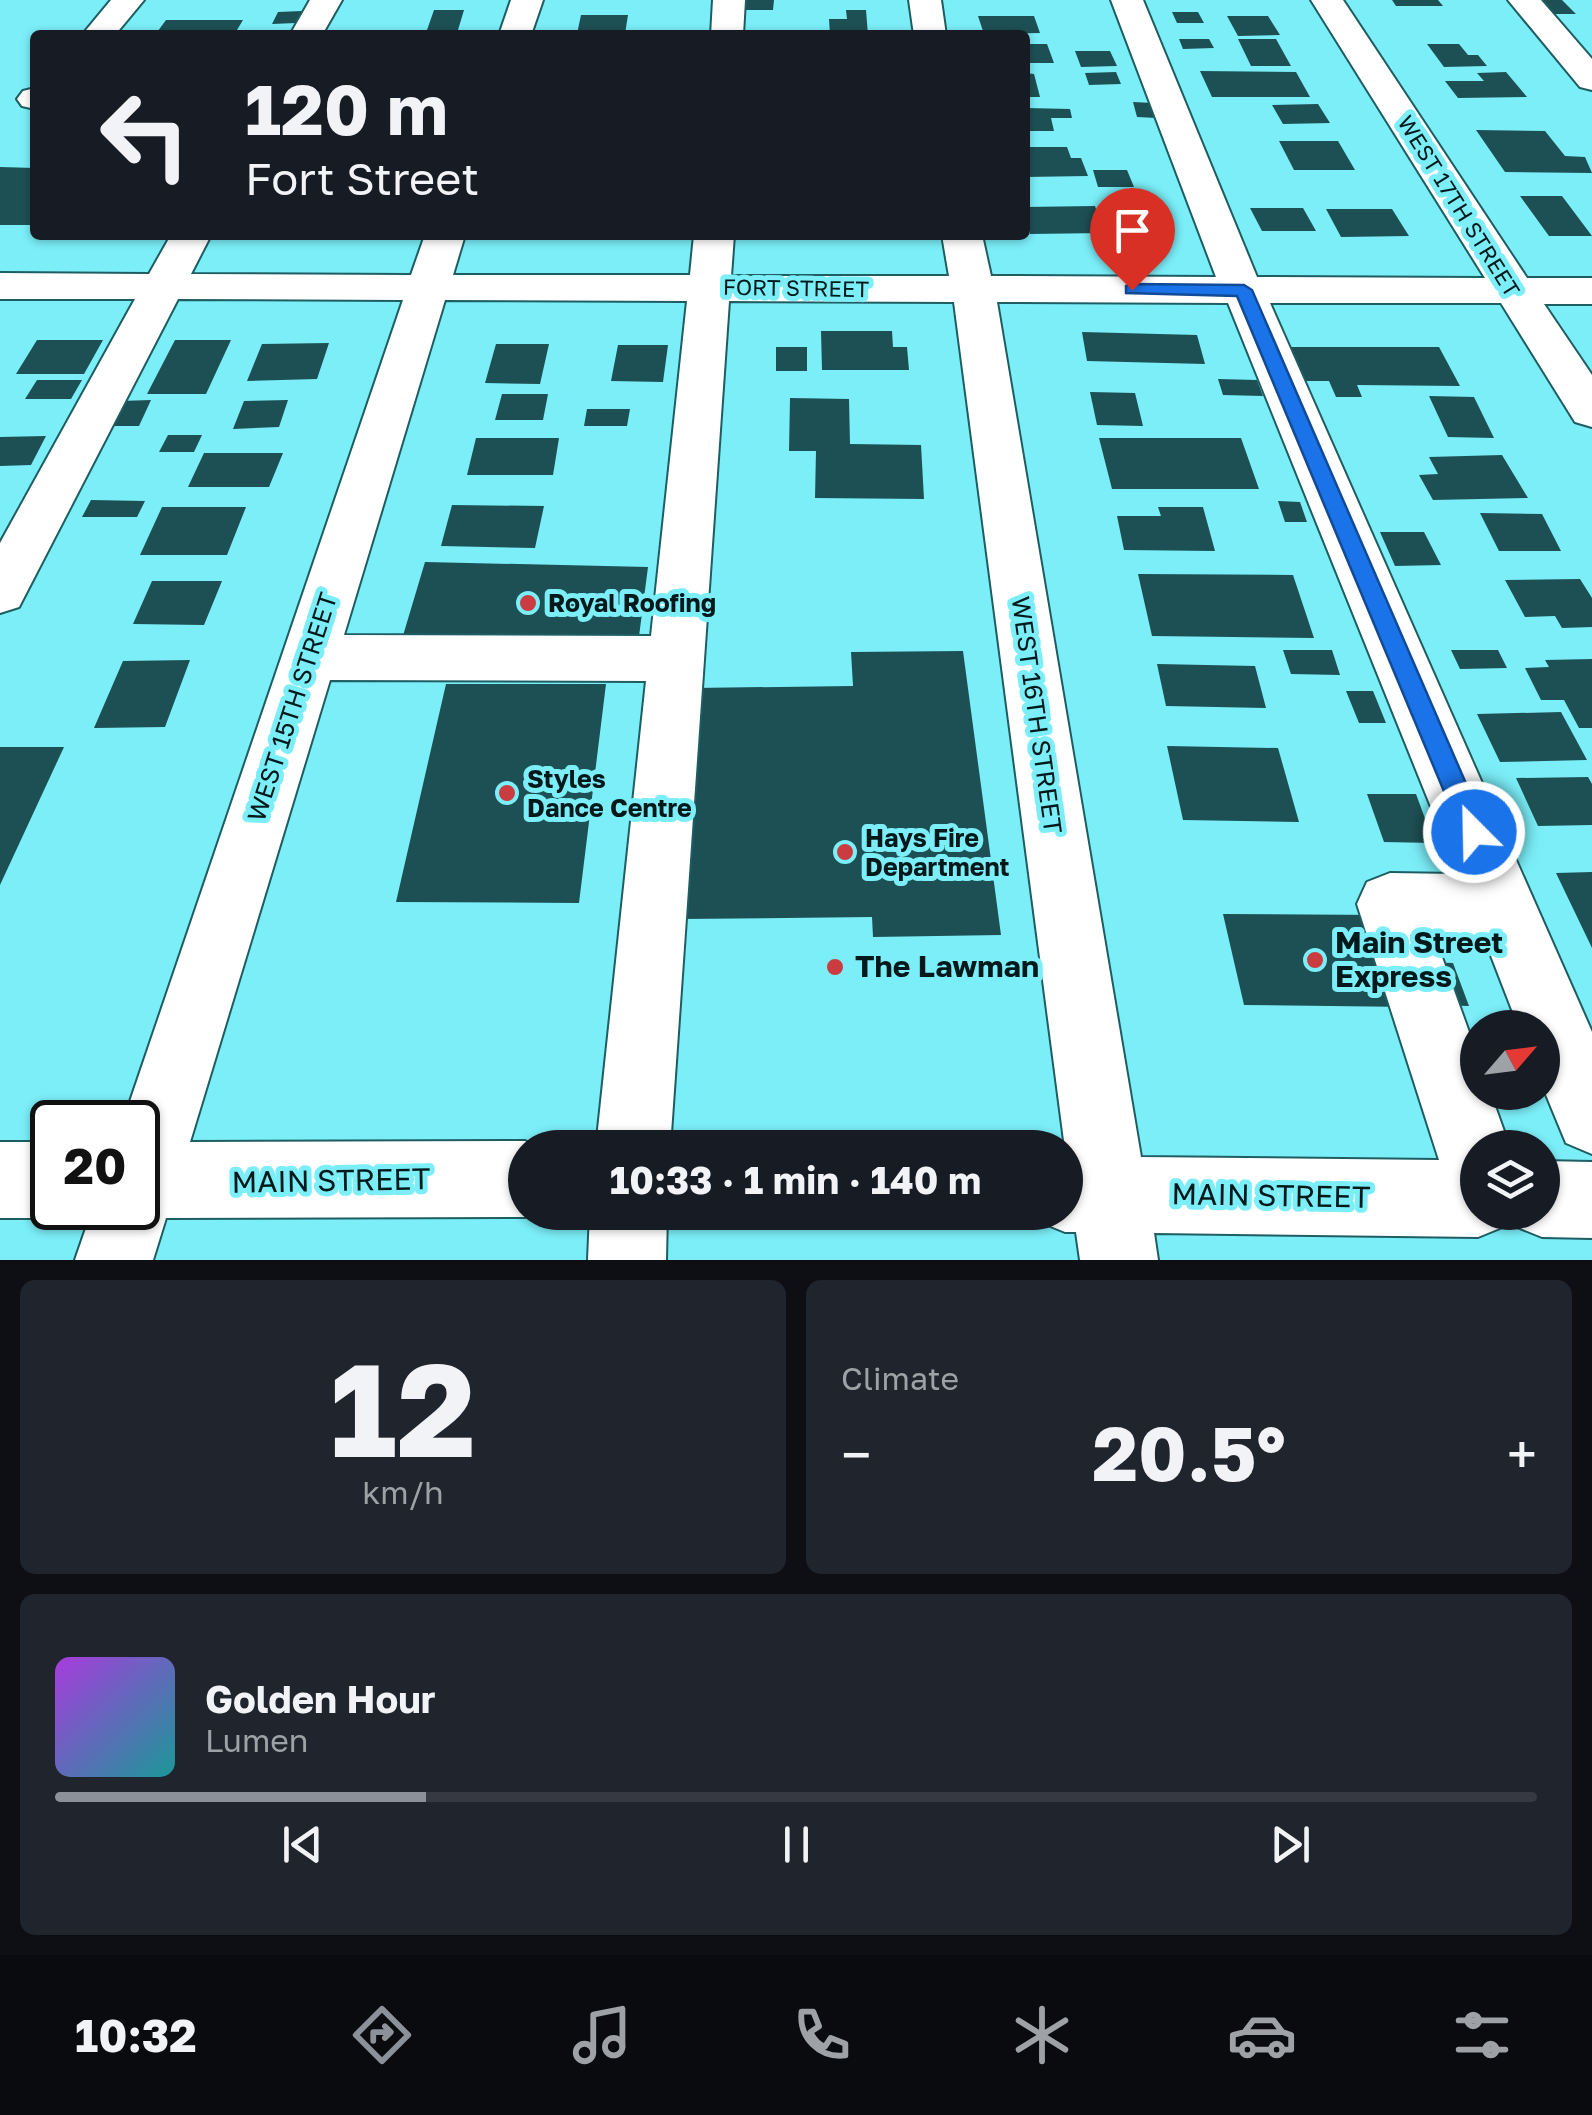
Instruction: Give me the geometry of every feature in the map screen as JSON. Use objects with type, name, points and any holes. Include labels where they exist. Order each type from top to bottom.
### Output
[{"type":"street","points":[[103,30],[128,0]]},
{"type":"street","points":[[309,30],[326,0]]},
{"type":"street","points":[[517,30],[527,0]]},
{"type":"street","points":[[727,30],[729,0]]},
{"type":"street","points":[[924,0],[929,30]]},
{"type":"street","points":[[1127,0],[1229,262],[1592,1118]]},
{"type":"street","name":"WEST 17TH STREET","points":[[1327,0],[1592,411]]},
{"type":"street","points":[[1524,0],[1592,80]]},
{"type":"street","points":[[0,592],[189,240]]},
{"type":"street","name":"WEST 15TH STREET","points":[[160,1117],[443,240]]},
{"type":"street","name":"WEST 16TH STREET","points":[[963,240],[973,290],[1098,1216]]},
{"type":"street","points":[[635,1130],[712,261]]},
{"type":"street","name":"FORT STREET","points":[[0,286],[428,288],[712,261],[973,290],[1592,291]]},
{"type":"street","points":[[308,657],[676,659]]},
{"type":"street","points":[[1466,1130],[1390,904],[1505,906]]},
{"type":"street","name":"MAIN STREET","points":[[160,1188],[508,1179]]},
{"type":"street","points":[[0,1180],[30,1180]]},
{"type":"street","name":"MAIN STREET","points":[[1098,1216],[1460,1199]]},
{"type":"street","points":[[1560,1199],[1592,1200]]},
{"type":"street","name":"WEST 15TH STREET","points":[[114,1260],[124,1230]]},
{"type":"street","points":[[628,1260],[629,1230]]},
{"type":"building","points":[[741,0],[774,0],[773,10],[740,10]]},
{"type":"building","points":[[1392,0],[1438,0],[1443,6],[1396,6]]},
{"type":"building","points":[[1542,0],[1562,0],[1576,14],[1555,14]]},
{"type":"building","points":[[434,10],[464,10],[458,30],[427,30]]},
{"type":"building","points":[[846,10],[866,10],[868,30],[830,30],[829,19],[847,19]]},
{"type":"building","points":[[302,11],[296,23],[272,24],[278,12]]},
{"type":"building","points":[[1172,12],[1198,12],[1204,23],[1177,23]]},
{"type":"building","points":[[581,15],[628,15],[626,30],[578,30]]},
{"type":"building","points":[[978,16],[1034,16],[1040,33],[1030,33],[1030,30],[983,30]]},
{"type":"building","points":[[1227,16],[1268,16],[1280,35],[1238,36]]},
{"type":"building","points":[[166,20],[243,20],[237,30],[159,30]]},
{"type":"building","points":[[1179,39],[1209,39],[1214,48],[1183,49]]},
{"type":"building","points":[[1238,39],[1276,39],[1291,66],[1251,66]]},
{"type":"building","points":[[1030,44],[1047,44],[1054,63],[1030,63]]},
{"type":"building","points":[[1427,44],[1459,44],[1468,55],[1478,55],[1487,66],[1444,67]]},
{"type":"building","points":[[1075,51],[1110,51],[1117,66],[1081,67]]},
{"type":"building","points":[[1200,71],[1296,72],[1310,97],[1212,97]]},
{"type":"building","points":[[1116,72],[1121,84],[1089,85],[1085,73]]},
{"type":"building","points":[[1506,72],[1527,97],[1458,98],[1445,81],[1484,81],[1477,73]]},
{"type":"building","points":[[1030,74],[1034,74],[1040,97],[1030,97]]},
{"type":"building","points":[[1133,102],[1153,103],[1157,118],[1137,117]]},
{"type":"building","points":[[1318,104],[1330,123],[1283,124],[1272,105]]},
{"type":"building","points":[[1030,108],[1070,109],[1072,118],[1051,118],[1054,131],[1030,131]]},
{"type":"building","points":[[1476,130],[1545,131],[1565,156],[1585,157],[1592,173],[1505,172]]},
{"type":"building","points":[[1279,141],[1338,141],[1355,170],[1294,170]]},
{"type":"building","points":[[1030,147],[1067,147],[1071,158],[1081,158],[1088,176],[1030,177]]},
{"type":"building","points":[[0,167],[30,168],[30,225],[0,225]]},
{"type":"building","points":[[1093,170],[1127,170],[1134,187],[1098,187]]},
{"type":"building","points":[[1520,196],[1562,196],[1592,236],[1549,236]]},
{"type":"building","points":[[1095,206],[1104,233],[1030,234],[1030,207]]},
{"type":"building","points":[[1250,208],[1303,208],[1316,231],[1262,231]]},
{"type":"building","points":[[1326,209],[1392,209],[1409,236],[1341,237]]},
{"type":"building","points":[[821,331],[892,331],[893,347],[907,347],[909,370],[822,370]]},
{"type":"building","points":[[1082,332],[1197,335],[1205,364],[1087,361]]},
{"type":"building","points":[[37,340],[103,340],[84,374],[16,374]]},
{"type":"building","points":[[175,340],[231,340],[206,394],[147,394]]},
{"type":"building","points":[[329,343],[317,379],[247,381],[262,344]]},
{"type":"building","points":[[496,344],[549,344],[540,384],[485,383]]},
{"type":"building","points":[[618,345],[668,345],[663,382],[611,381]]},
{"type":"building","points":[[776,347],[807,347],[807,371],[776,371]]},
{"type":"building","points":[[1289,347],[1439,347],[1460,386],[1357,385],[1362,397],[1336,397],[1329,381],[1304,381]]},
{"type":"building","points":[[1218,379],[1257,380],[1263,396],[1223,395]]},
{"type":"building","points":[[37,380],[82,380],[71,399],[25,399]]},
{"type":"building","points":[[1090,392],[1135,393],[1143,426],[1097,425]]},
{"type":"building","points":[[502,394],[548,394],[543,420],[495,420]]},
{"type":"building","points":[[1429,396],[1474,397],[1494,438],[1448,437]]},
{"type":"building","points":[[790,398],[849,399],[850,444],[921,445],[924,499],[815,498],[816,451],[789,451]]},
{"type":"building","points":[[151,400],[139,426],[107,426],[120,401]]},
{"type":"building","points":[[288,400],[279,427],[233,429],[244,401]]},
{"type":"building","points":[[587,409],[630,409],[627,426],[584,426]]},
{"type":"building","points":[[168,435],[202,435],[194,452],[159,452]]},
{"type":"building","points":[[46,436],[31,465],[0,466],[0,437]]},
{"type":"building","points":[[476,438],[559,438],[553,475],[467,475]]},
{"type":"building","points":[[1099,438],[1241,438],[1259,489],[1112,489]]},
{"type":"building","points":[[204,453],[283,453],[269,487],[188,487]]},
{"type":"building","points":[[1502,455],[1528,498],[1433,500],[1419,475],[1438,474],[1429,457]]},
{"type":"building","points":[[91,500],[145,501],[137,517],[82,517]]},
{"type":"building","points":[[1278,501],[1300,502],[1307,522],[1285,522]]},
{"type":"building","points":[[452,505],[544,506],[535,548],[441,546]]},
{"type":"building","points":[[162,507],[246,507],[227,555],[140,555]]},
{"type":"building","points":[[1158,507],[1203,507],[1215,551],[1124,550],[1117,516],[1161,516]]},
{"type":"building","points":[[1480,513],[1542,514],[1561,551],[1499,551]]},
{"type":"building","points":[[1380,532],[1424,532],[1441,565],[1395,566]]},
{"type":"building","name":"Royal Roofing","points":[[425,562],[648,567],[638,644],[402,639]]},
{"type":"building","points":[[1138,574],[1293,575],[1314,638],[1152,636]]},
{"type":"building","points":[[1580,579],[1592,598],[1592,627],[1562,628],[1555,616],[1525,617],[1505,580]]},
{"type":"building","points":[[152,581],[222,581],[204,625],[133,624]]},
{"type":"building","points":[[1283,650],[1332,650],[1340,675],[1291,674]]},
{"type":"building","points":[[1451,650],[1498,650],[1507,668],[1460,669]]},
{"type":"building","points":[[963,651],[1001,935],[873,937],[872,917],[681,919],[693,688],[853,686],[851,652]]},
{"type":"building","points":[[1592,659],[1592,728],[1579,728],[1564,700],[1541,700],[1525,668],[1549,667],[1545,660]]},
{"type":"building","points":[[190,660],[165,727],[94,728],[123,661]]},
{"type":"building","points":[[1157,664],[1255,666],[1266,708],[1166,706]]},
{"type":"building","name":"Styles Dance Centre","points":[[446,684],[606,684],[579,903],[396,902]]},
{"type":"building","points":[[1346,691],[1373,691],[1386,723],[1359,723]]},
{"type":"building","points":[[1561,712],[1587,760],[1500,762],[1477,714]]},
{"type":"building","points":[[1167,746],[1278,748],[1299,822],[1183,820]]},
{"type":"building","points":[[0,747],[64,747],[0,885]]},
{"type":"building","points":[[1588,777],[1592,784],[1592,825],[1538,826],[1516,778]]},
{"type":"building","points":[[1367,794],[1416,794],[1434,843],[1384,842]]},
{"type":"building","points":[[1592,872],[1592,948],[1556,873]]},
{"type":"building","name":"Main Street Express","points":[[1223,914],[1381,915],[1411,1007],[1244,1005]]},
{"type":"building","points":[[1413,962],[1453,963],[1469,1006],[1428,1005]]},
{"type":"place","name":"Royal Roofing","points":[[528,603]]},
{"type":"place","name":"Styles Dance Centre","points":[[507,793]]},
{"type":"place","name":"Hays Fire Department","points":[[845,852]]},
{"type":"place","name":"Main Street Express","points":[[1315,960]]},
{"type":"place","name":"The Lawman","points":[[835,967]]},
{"type":"route","points":[[1132,290],[1244,290],[1474,832]]}]
